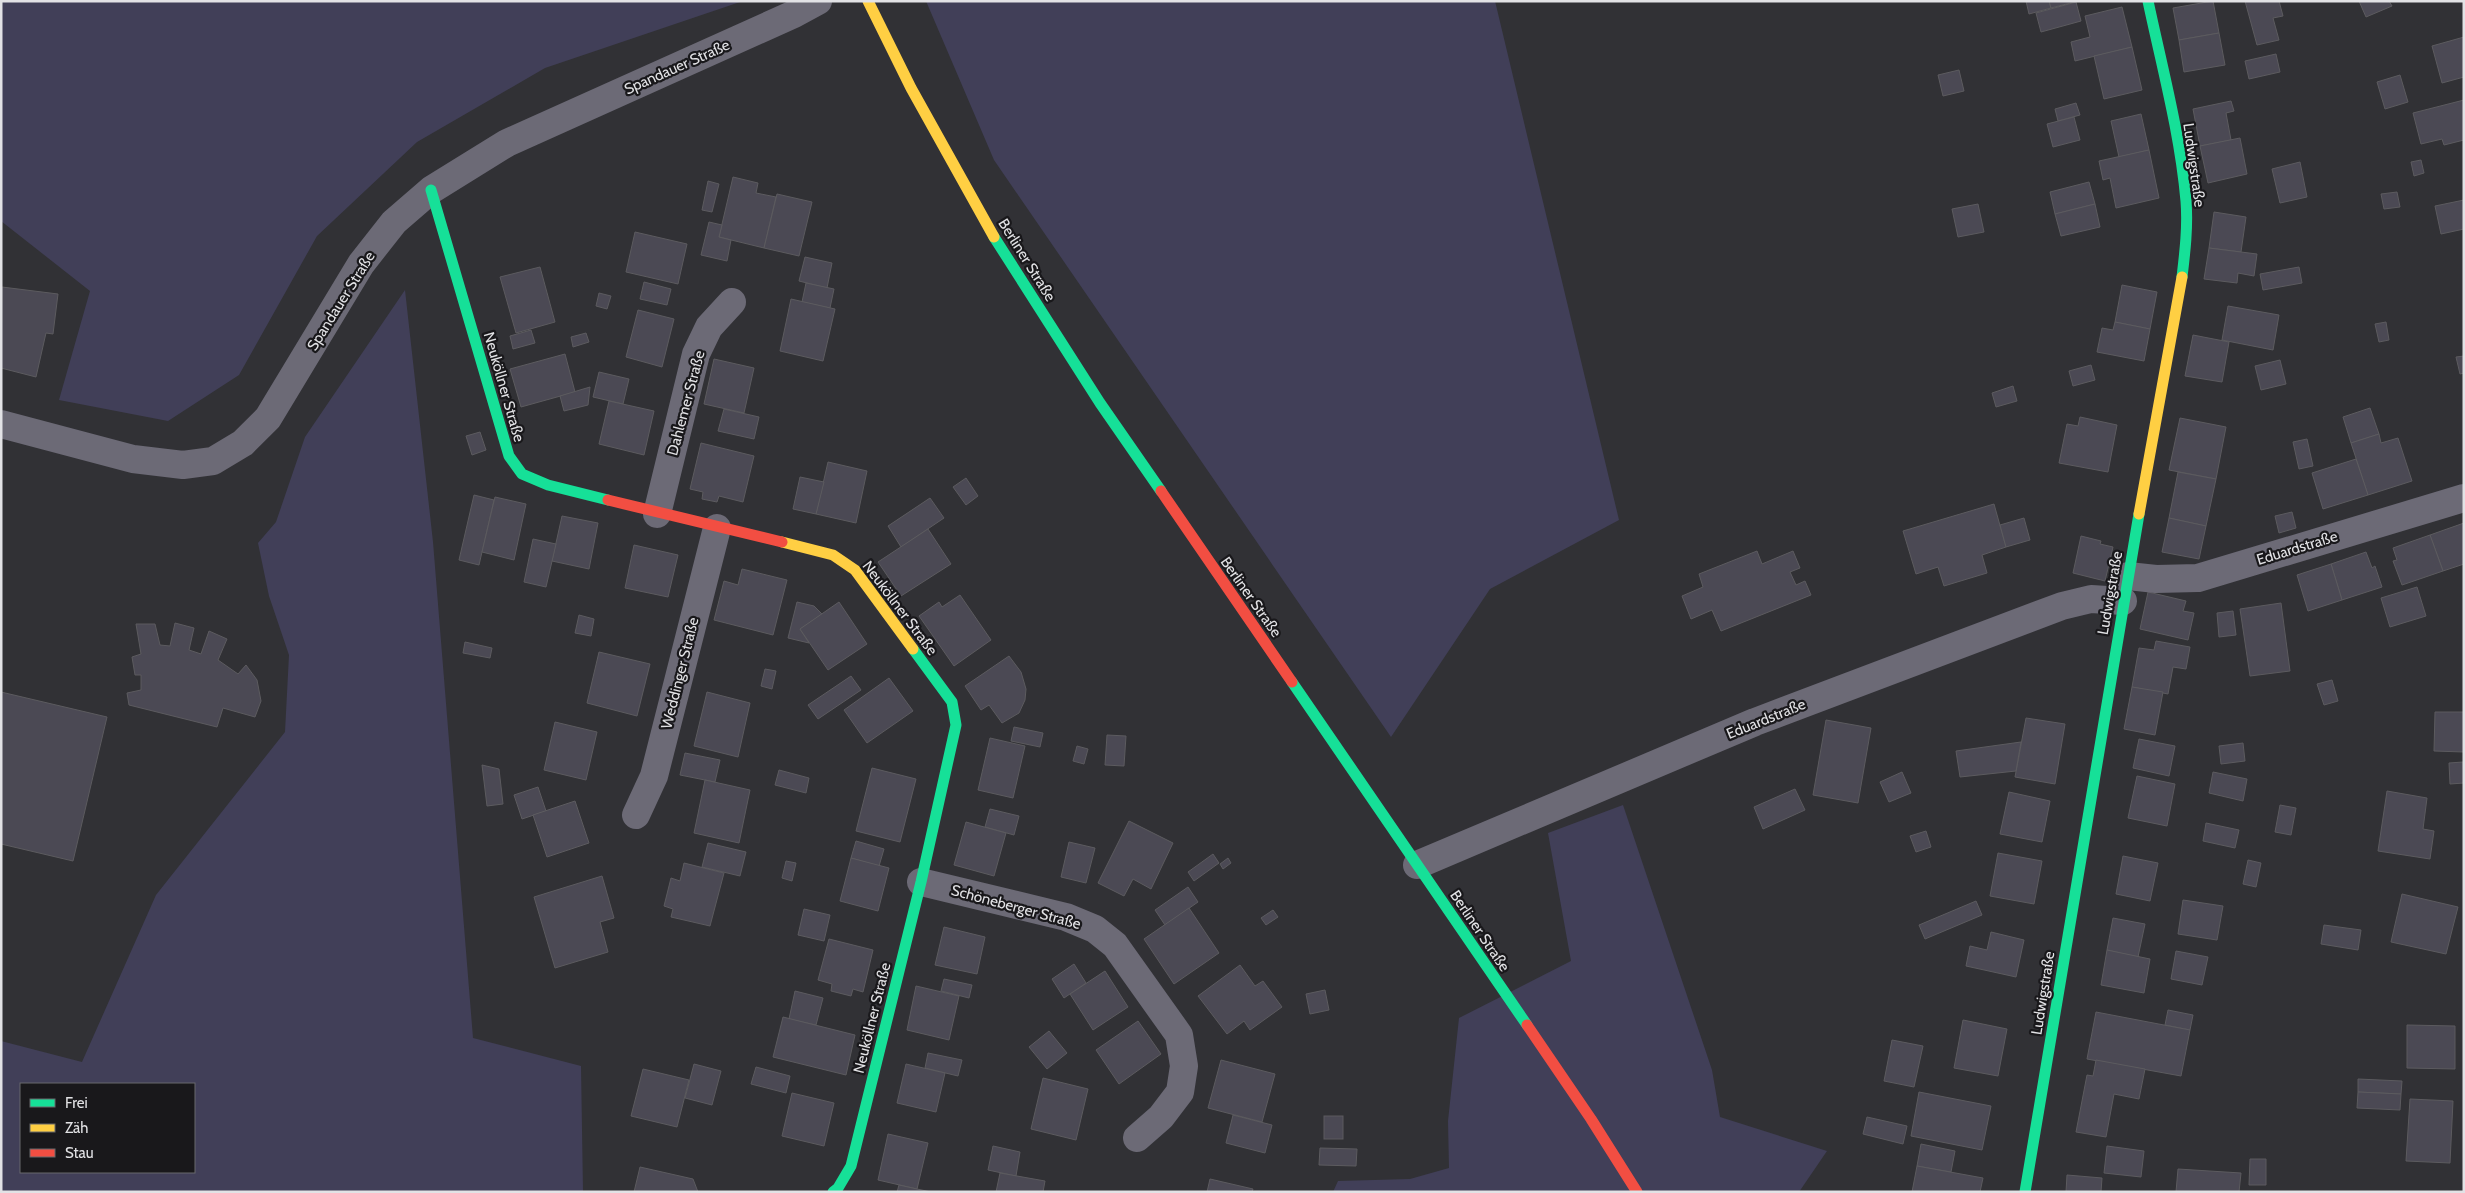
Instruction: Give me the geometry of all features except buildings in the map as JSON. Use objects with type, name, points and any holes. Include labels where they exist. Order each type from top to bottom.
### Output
[{"type":"street","name":"Spandauer Straße","points":[[1,424],[132,459],[182,465],[213,461],[243,443],[268,418],[361,264],[394,222],[431,190],[507,143],[794,14],[818,1]]},
{"type":"street","name":"Berliner Straße","points":[[868,1],[911,88],[984,222],[1094,395],[1591,1120],[1637,1192]]},
{"type":"street","name":"Ludwigstraße","points":[[2025,1192],[2125,589],[2177,312],[2185,252],[2186,202],[2180,160],[2148,1]]},
{"type":"street","name":"Neuköllner Straße","points":[[431,190],[508,456],[522,474],[548,486],[657,514],[833,555],[855,570],[952,702],[956,725],[921,882],[850,1166],[838,1188],[833,1192]]},
{"type":"street","name":"Dahlemer Straße","points":[[657,514],[696,354],[710,327],[732,302]]},
{"type":"street","name":"Eduardstraße","points":[[1417,865],[1755,722],[2062,606],[2156,580],[2198,578],[2464,498]]},
{"type":"street","name":"Weddinger Straße","points":[[636,815],[654,776],[717,528]]},
{"type":"street","name":"Schöneberger Straße","points":[[921,882],[1066,918],[1095,929],[1115,945],[1179,1035],[1184,1066],[1180,1092],[1161,1117],[1137,1138]]},
{"type":"shaded area","points":[[1,1],[743,1],[545,68],[417,142],[317,236],[239,375],[168,421],[59,400],[90,291],[1,221]]},
{"type":"shaded area","points":[[926,1],[1495,1],[1619,520],[1490,589],[1391,737],[994,160]]},
{"type":"shaded area","points":[[405,290],[433,542],[473,1038],[581,1066],[583,1192],[1,1192],[1,1041],[82,1062],[156,895],[285,732],[289,655],[269,596],[258,543],[276,522],[305,437]]},
{"type":"shaded area","points":[[1623,805],[1712,1070],[1720,1117],[1827,1151],[1799,1192],[1333,1192],[1338,1181],[1410,1179],[1449,1168],[1448,1121],[1459,1018],[1571,961],[1548,833]]},
{"type":"traffic: fast","points":[[2148,1],[2180,150],[2187,220],[2182,277]]},
{"type":"traffic: fast","points":[[431,190],[509,456],[522,474],[548,485],[608,500]]},
{"type":"traffic: fast","points":[[994,237],[1100,403],[1161,491]]},
{"type":"traffic: fast","points":[[2025,1192],[2139,514]]},
{"type":"traffic: fast","points":[[833,1192],[838,1188],[851,1166],[921,882],[956,725],[952,702],[913,649]]},
{"type":"traffic: fast","points":[[1292,682],[1527,1025]]},
{"type":"traffic: slow","points":[[868,1],[911,88],[994,237]]},
{"type":"traffic: slow","points":[[2139,514],[2182,277]]},
{"type":"traffic: slow","points":[[782,542],[833,555],[855,570],[913,649]]},
{"type":"traffic: jam","points":[[1161,491],[1292,682]]},
{"type":"traffic: jam","points":[[608,500],[782,542]]},
{"type":"traffic: jam","points":[[1527,1025],[1591,1119],[1637,1192]]}]
